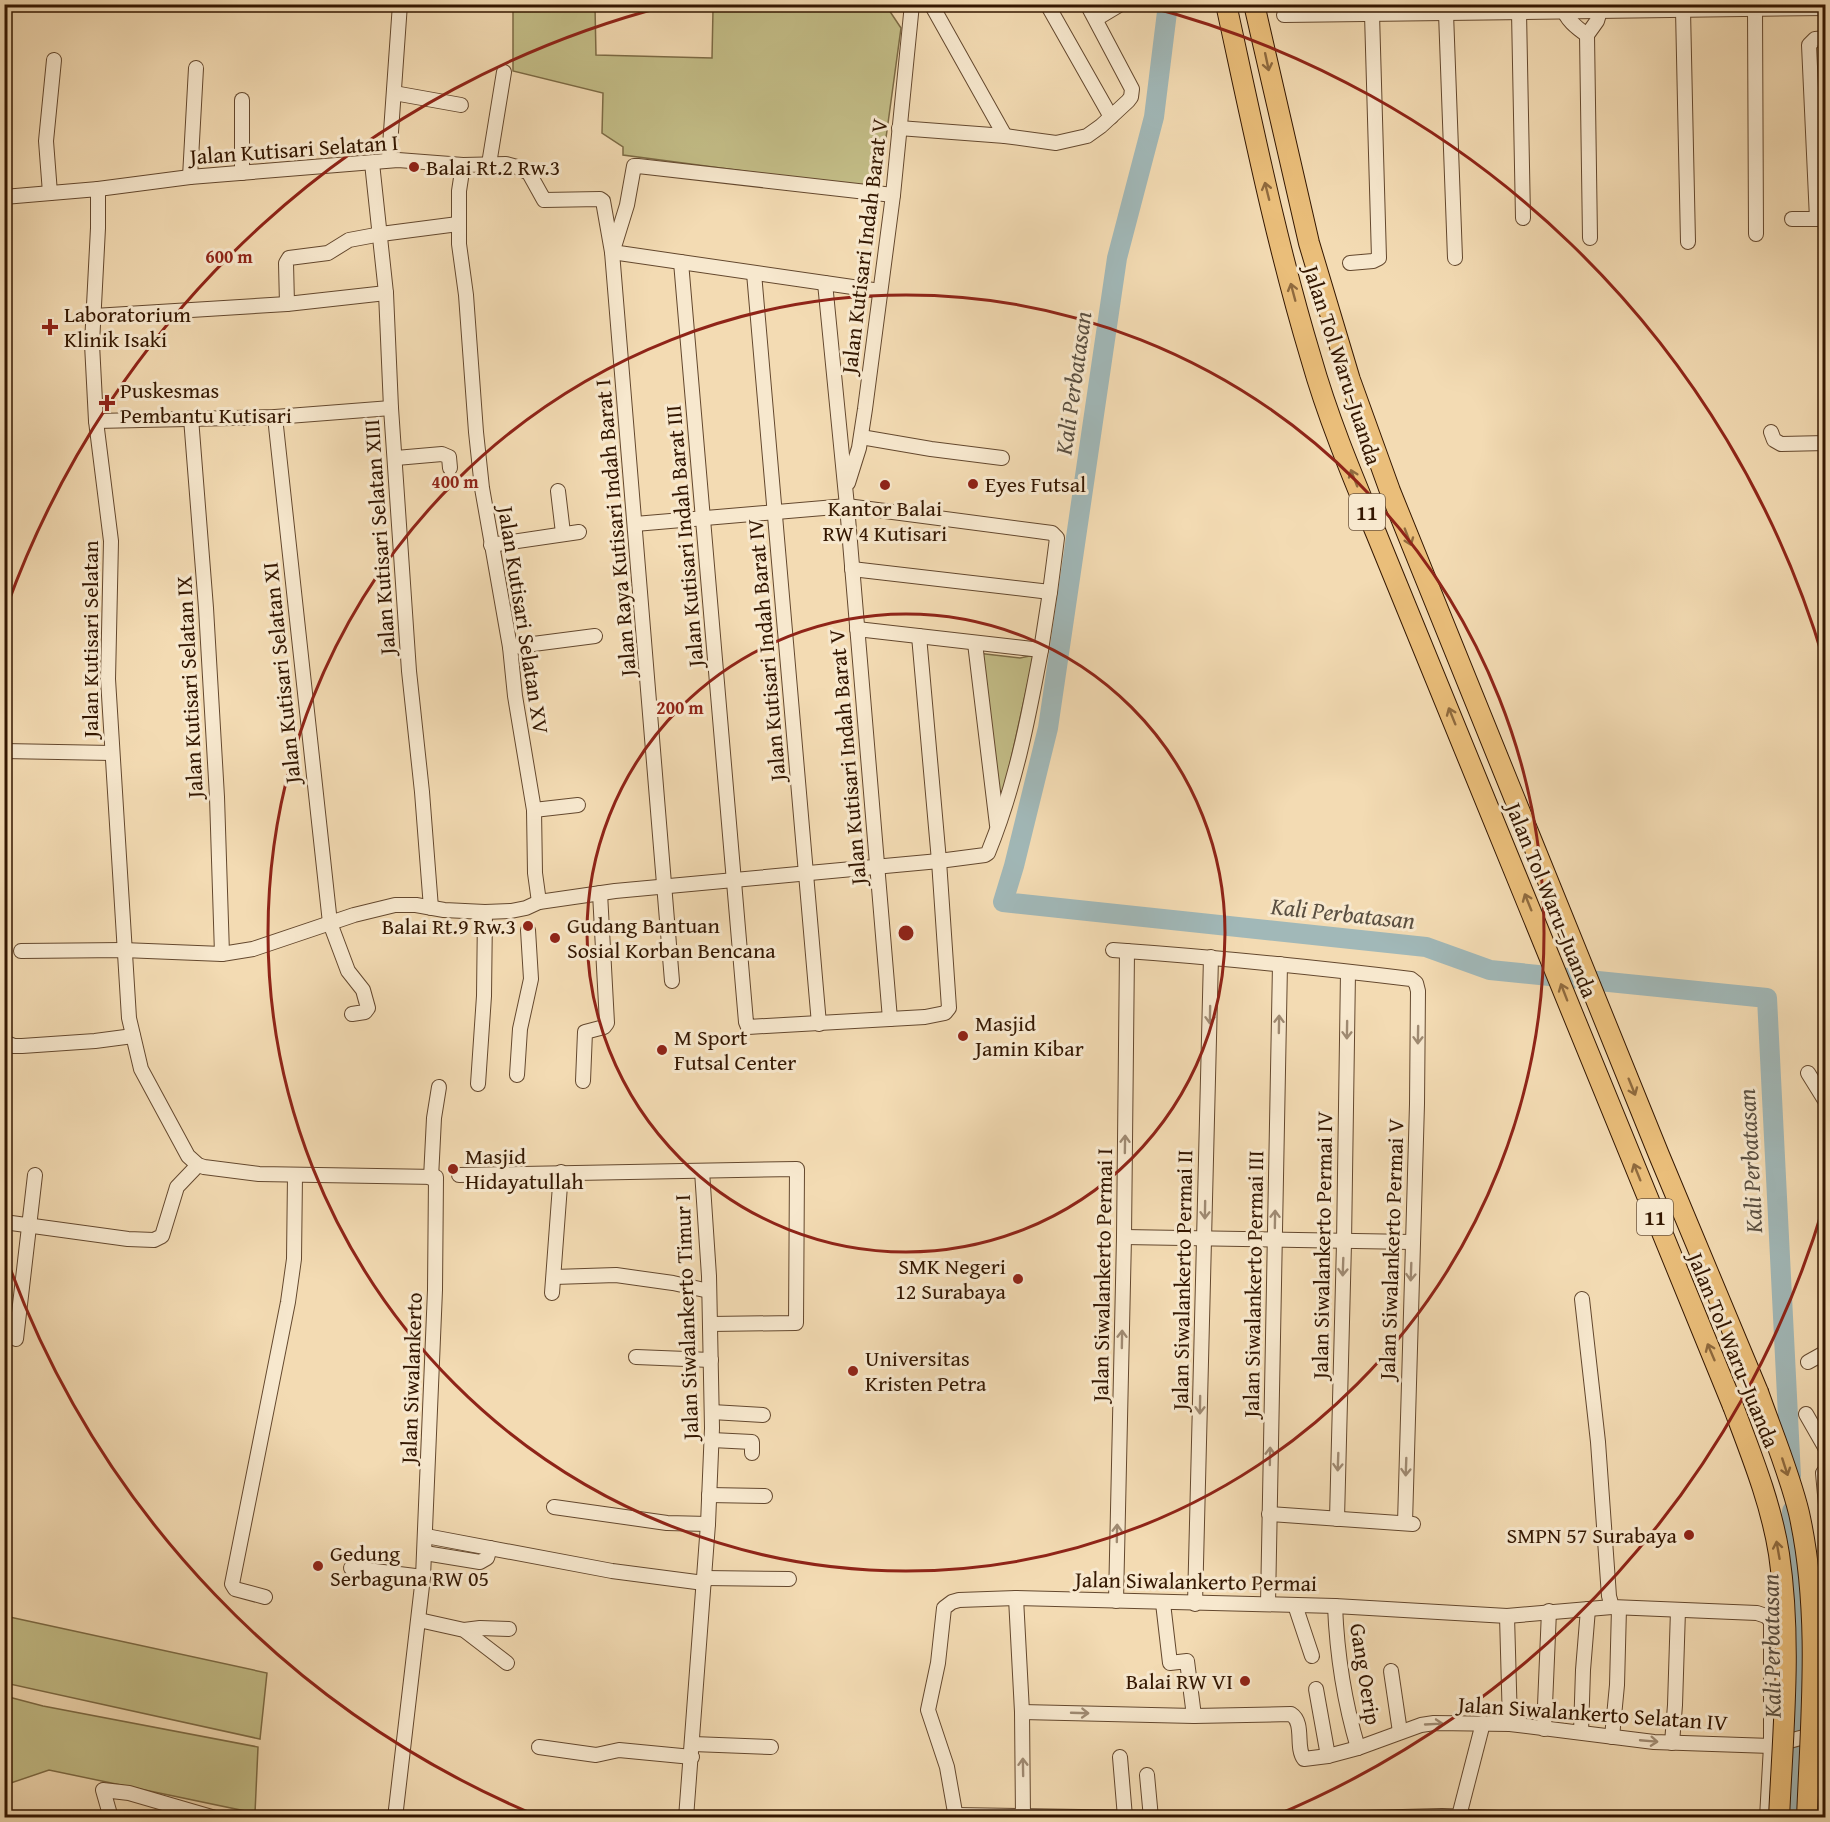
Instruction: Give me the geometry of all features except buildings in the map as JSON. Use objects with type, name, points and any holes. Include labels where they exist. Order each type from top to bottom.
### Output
[{"type":"highway","name":"Jalan Tol Waru–Juanda","points":[[1226,4],[1281,248],[1311,359],[1332,421],[1733,1406],[1774,1529],[1779,1554],[1785,1618],[1786,1659],[1779,1818]]},
{"type":"highway","name":"Jalan Tol Waru–Juanda","points":[[1254,4],[1309,243],[1350,380],[1390,491],[1659,1155],[1758,1392],[1785,1466],[1798,1512],[1805,1549],[1811,1615],[1812,1671],[1807,1818]]},
{"type":"street","points":[[389,160],[400,4]]},
{"type":"street","name":"Jalan Kutisari Indah Barat V","points":[[845,491],[861,437],[892,195],[912,4]]},
{"type":"street","points":[[931,4],[1005,136]]},
{"type":"street","points":[[1047,4],[1111,117]]},
{"type":"street","points":[[899,128],[1005,136],[1049,143],[1074,140],[1094,131],[1131,97],[1132,89],[1087,4]]},
{"type":"street","points":[[1095,19],[1121,4]]},
{"type":"street","points":[[1284,15],[1311,10],[1446,13],[1519,12],[1563,8],[1600,11],[1755,9],[1789,6],[1825,10]]},
{"type":"street","points":[[1563,8],[1576,28],[1587,35]]},
{"type":"street","points":[[1755,9],[1756,234]]},
{"type":"street","points":[[1683,10],[1688,242]]},
{"type":"street","points":[[1350,262],[1374,261],[1379,258],[1380,11]]},
{"type":"street","points":[[1590,238],[1587,35],[1597,21],[1600,11]]},
{"type":"street","points":[[1519,12],[1523,218]]},
{"type":"street","points":[[1446,13],[1455,258]]},
{"type":"street","points":[[1792,219],[1821,219],[1809,45],[1815,39],[1826,38]]},
{"type":"street","points":[[50,194],[46,141],[54,60]]},
{"type":"street","points":[[190,177],[196,68]]},
{"type":"street","points":[[489,164],[504,72]]},
{"type":"street","points":[[394,93],[461,105]]},
{"type":"street","points":[[242,100],[242,173]]},
{"type":"street","name":"Jalan Kutisari Selatan I","points":[[98,189],[190,177],[389,160],[463,165],[506,164],[523,170],[532,178],[544,200],[602,200],[612,252]]},
{"type":"street","name":"Jalan Kutisari Selatan XIII","points":[[372,163],[386,294],[409,671],[431,908]]},
{"type":"street","name":"Jalan Kutisari Selatan XV","points":[[463,165],[458,224],[470,338],[479,466],[510,647],[515,696],[534,810],[535,873],[530,916],[531,979],[520,1029],[517,1075]]},
{"type":"street","points":[[880,291],[612,252],[627,205],[634,166],[892,195]]},
{"type":"street","points":[[4,197],[98,189]]},
{"type":"street","name":"Jalan Kutisari Selatan","points":[[98,189],[92,344],[96,421],[111,541],[107,646],[123,950],[129,1018],[141,1069],[188,1156],[198,1165]]},
{"type":"street","points":[[287,304],[286,263],[289,258],[328,253],[349,240],[458,224]]},
{"type":"street","name":"Jalan Raya Kutisari Indah Barat I","points":[[612,252],[666,886],[672,981]]},
{"type":"street","name":"Jalan Kutisari Indah Barat III","points":[[681,262],[746,1022],[748,1027],[752,1028],[819,1024]]},
{"type":"street","name":"Jalan Kutisari Indah Barat IV","points":[[754,273],[819,1024]]},
{"type":"street","name":"Jalan Kutisari Indah Barat V","points":[[825,283],[847,506],[890,1019]]},
{"type":"street","points":[[94,316],[287,304],[386,294]]},
{"type":"street","points":[[96,421],[275,417],[392,408]]},
{"type":"street","name":"Jalan Kutisari Selatan XI","points":[[275,417],[330,923],[348,971],[363,990],[368,1004],[368,1010],[352,1014]]},
{"type":"street","name":"Jalan Kutisari Selatan IX","points":[[191,418],[207,619],[217,796],[222,954]]},
{"type":"street","points":[[1771,432],[1774,440],[1781,444],[1826,443]]},
{"type":"street","points":[[861,437],[1002,458]]},
{"type":"street","points":[[396,458],[442,454],[449,457],[450,468]]},
{"type":"street","points":[[558,490],[563,533]]},
{"type":"street","points":[[21,951],[123,950],[222,954],[253,949],[330,923],[395,905],[530,916],[600,893],[987,855],[1010,794],[1024,738],[1041,650],[1058,540],[1052,533],[847,506],[635,524]]},
{"type":"street","points":[[491,545],[579,532]]},
{"type":"street","points":[[852,568],[1050,592]]},
{"type":"street","points":[[857,629],[1041,650]]},
{"type":"street","points":[[510,647],[595,636]]},
{"type":"street","points":[[819,1024],[939,1015],[945,1013],[949,1008],[939,861],[919,636]]},
{"type":"street","points":[[975,643],[997,830]]},
{"type":"street","points":[[4,751],[112,753]]},
{"type":"street","points":[[534,810],[578,805]]},
{"type":"street","points":[[583,1081],[585,1032],[604,1027],[607,1023],[600,893]]},
{"type":"street","points":[[478,1084],[484,996],[485,912]]},
{"type":"street","name":"Jalan Siwalankerto Permai I","points":[[1116,1601],[1124,1238],[1120,950],[1211,957]]},
{"type":"street","points":[[1211,957],[1348,972]]},
{"type":"street","name":"Jalan Siwalankerto Permai II","points":[[1195,1604],[1211,957]]},
{"type":"street","name":"Jalan Siwalankerto Permai III","points":[[1268,1604],[1280,964]]},
{"type":"street","name":"Jalan Siwalankerto Permai V","points":[[1337,1519],[1409,1523],[1418,991],[1416,983],[1411,979],[1348,972]]},
{"type":"street","name":"Jalan Siwalankerto Permai IV","points":[[1337,1519],[1348,972]]},
{"type":"street","points":[[4,1042],[22,1046],[133,1036]]},
{"type":"street","points":[[1808,1073],[1826,1102]]},
{"type":"street","name":"Jalan Siwalankerto","points":[[395,1818],[425,1553],[435,1290],[434,1118],[439,1087]]},
{"type":"street","points":[[4,1222],[128,1239],[158,1239],[164,1232],[177,1186],[198,1165],[221,1170],[295,1175],[434,1178]]},
{"type":"street","points":[[702,1171],[797,1169],[798,1171],[796,1323],[710,1324]]},
{"type":"street","name":"Jalan Siwalankerto Timur I","points":[[434,1178],[702,1171],[709,1291],[712,1412],[708,1524],[686,1818]]},
{"type":"street","points":[[552,1293],[561,1173]]},
{"type":"street","points":[[16,1339],[35,1175]]},
{"type":"street","points":[[265,1597],[235,1589],[232,1584],[288,1302],[294,1259],[295,1175]]},
{"type":"street","points":[[1124,1238],[1412,1242]]},
{"type":"street","points":[[554,1277],[625,1276],[709,1291]]},
{"type":"street","points":[[1582,1299],[1615,1608],[1617,1685],[1612,1737]]},
{"type":"street","points":[[1808,1362],[1826,1352]]},
{"type":"street","points":[[636,1357],[711,1360]]},
{"type":"street","points":[[712,1412],[763,1415]]},
{"type":"street","points":[[1806,1414],[1826,1449]]},
{"type":"street","points":[[711,1440],[752,1442],[752,1453]]},
{"type":"street","points":[[1826,1469],[1823,1473],[1826,1505]]},
{"type":"street","points":[[709,1495],[765,1496]]},
{"type":"street","points":[[554,1507],[668,1523],[708,1524]]},
{"type":"street","points":[[1269,1514],[1337,1519]]},
{"type":"street","points":[[426,1536],[621,1572],[704,1581],[789,1579]]},
{"type":"street","points":[[425,1553],[483,1562],[490,1548]]},
{"type":"street","points":[[351,1568],[423,1577]]},
{"type":"street","points":[[1016,1598],[1022,1712],[1023,1817]]},
{"type":"street","name":"Jalan Siwalankerto Permai","points":[[956,1816],[945,1759],[928,1710],[938,1663],[944,1608],[960,1600],[1016,1598],[1268,1604],[1507,1616],[1549,1611],[1615,1608],[1757,1613],[1766,1616],[1771,1621],[1774,1746]]},
{"type":"street","points":[[1163,1603],[1170,1663],[1187,1661],[1194,1716]]},
{"type":"street","points":[[1295,1605],[1312,1656]]},
{"type":"street","name":"Gang Oerip","points":[[1335,1606],[1336,1644],[1345,1701],[1358,1748]]},
{"type":"street","points":[[1581,1732],[1588,1609]]},
{"type":"street","points":[[1672,1743],[1678,1610]]},
{"type":"street","points":[[1544,1729],[1549,1611]]},
{"type":"street","points":[[1507,1616],[1510,1724]]},
{"type":"street","points":[[419,1620],[464,1630],[509,1629]]},
{"type":"street","points":[[464,1630],[507,1662]]},
{"type":"street","points":[[1391,1671],[1400,1732]]},
{"type":"street","points":[[1316,1689],[1328,1756]]},
{"type":"street","name":"Jalan Siwalankerto Selatan IV","points":[[1022,1712],[1194,1716],[1291,1714],[1297,1721],[1304,1759],[1328,1756],[1358,1748],[1421,1725],[1510,1724],[1672,1743],[1774,1746],[1823,1733]]},
{"type":"street","points":[[1459,1816],[1483,1723]]},
{"type":"street","points":[[1767,1818],[1774,1746]]},
{"type":"street","points":[[539,1747],[596,1755],[619,1750],[771,1747]]},
{"type":"street","points":[[1120,1757],[1125,1817]]},
{"type":"street","points":[[1147,1774],[1151,1818]]},
{"type":"street","points":[[111,1818],[103,1790],[129,1793],[215,1818]]},
{"type":"street","points":[[956,1816],[1146,1818]]},
{"type":"street","points":[[1363,1818],[1459,1816],[1498,1818]]},
{"type":"shaded area","points":[[513,5],[595,7],[596,55],[712,58],[713,10],[887,7],[901,28],[879,189],[623,155],[623,147],[602,133],[603,93],[513,71]]},
{"type":"shaded area","points":[[977,653],[1020,658],[1034,655],[1000,809]]},
{"type":"shaded area","points":[[5,1616],[267,1673],[260,1739],[5,1683]]},
{"type":"shaded area","points":[[5,1696],[43,1706],[258,1747],[255,1813],[49,1770],[5,1785]]},
{"type":"waterway","points":[[4,9],[143,6],[143,4]]},
{"type":"waterway","name":"Kali Perbatasan","points":[[1168,4],[1154,117],[1117,258],[1048,728],[1003,902],[1426,947],[1490,970],[1767,998],[1791,1476]]},
{"type":"waterway","name":"Kali Perbatasan","points":[[1792,1511],[1798,1703],[1795,1818]]},
{"type":"place","name":"Balai Rt.2 Rw.3","points":[[414,167]]},
{"type":"place","name":"Laboratorium Klinik Isaki","points":[[50,327]]},
{"type":"place","name":"Puskesmas Pembantu Kutisari","points":[[107,403]]},
{"type":"place","name":"Eyes Futsal","points":[[973,484]]},
{"type":"place","name":"Kantor Balai RW 4 Kutisari","points":[[885,485]]},
{"type":"place","name":"Balai Rt.9 Rw.3","points":[[528,926]]},
{"type":"place","name":"Gudang Bantuan Sosial Korban Bencana","points":[[555,938]]},
{"type":"place","name":"Masjid Jamin Kibar","points":[[963,1036]]},
{"type":"place","name":"M Sport Futsal Center","points":[[662,1050]]},
{"type":"place","name":"Masjid Hidayatullah","points":[[453,1169]]},
{"type":"place","name":"SMK Negeri 12 Surabaya","points":[[1018,1279]]},
{"type":"place","name":"Universitas Kristen Petra","points":[[853,1371]]},
{"type":"place","name":"SMPN 57 Surabaya","points":[[1689,1535]]},
{"type":"place","name":"Gedung Serbaguna RW 05","points":[[318,1566]]},
{"type":"place","name":"Balai RW VI","points":[[1245,1681]]}]
